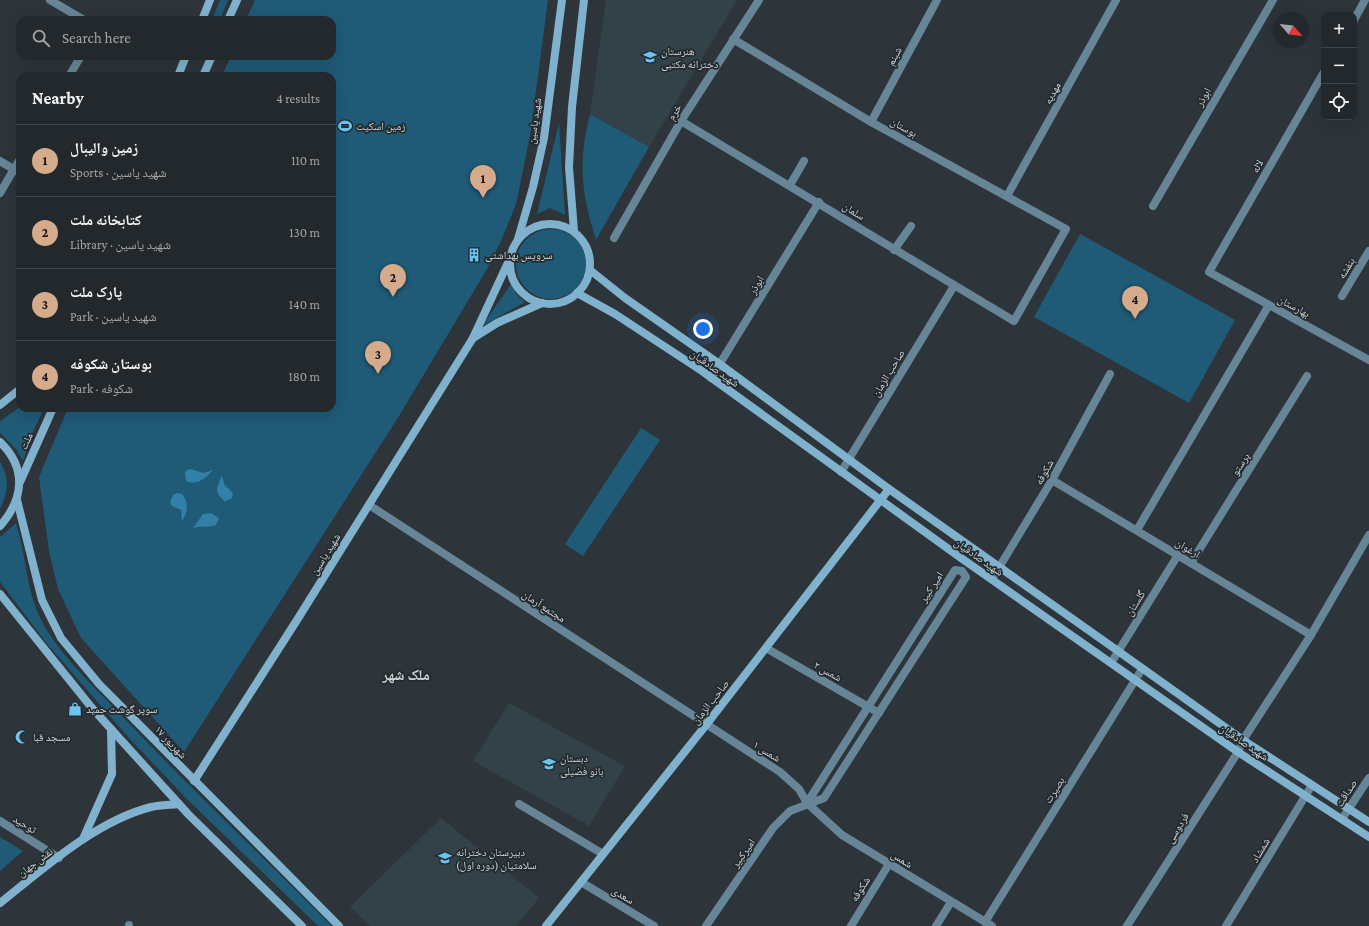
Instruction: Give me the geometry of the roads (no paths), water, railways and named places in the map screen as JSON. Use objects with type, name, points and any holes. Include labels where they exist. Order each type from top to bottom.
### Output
[{"type":"street","points":[[50,0],[63,3],[79,16]]},
{"type":"street","points":[[204,16],[210,0]]},
{"type":"street","points":[[230,16],[237,0]]},
{"type":"street","name":"شهید یاسین","points":[[194,781],[369,505],[472,338],[512,254],[533,187],[544,138],[562,0]]},
{"type":"street","points":[[584,0],[572,107],[569,167],[574,231],[582,239],[588,250],[590,270]]},
{"type":"street","name":"خرم","points":[[614,238],[681,121],[759,0]]},
{"type":"street","name":"شبنم","points":[[871,122],[937,0]]},
{"type":"street","name":"مهدیه","points":[[1007,196],[1116,0]]},
{"type":"street","name":"ابوذر","points":[[1153,206],[1273,0]]},
{"type":"street","points":[[1357,15],[1365,0]]},
{"type":"street","name":"بوستان","points":[[733,39],[871,122],[1066,229],[1014,321]]},
{"type":"street","points":[[71,72],[79,60]]},
{"type":"street","points":[[180,72],[184,60]]},
{"type":"street","points":[[205,72],[210,60]]},
{"type":"street","name":"لاله","points":[[1209,272],[1321,77]]},
{"type":"street","name":"سلمان","points":[[681,121],[819,202],[894,250],[1014,321]]},
{"type":"street","points":[[0,161],[16,170]]},
{"type":"street","points":[[790,186],[804,161]]},
{"type":"street","points":[[0,193],[16,172]]},
{"type":"street","name":"ابوذر","points":[[711,378],[721,365],[819,202]]},
{"type":"street","name":"شهید یاسین","points":[[517,242],[525,233],[537,226],[549,224],[562,225],[574,231]]},
{"type":"street","points":[[894,250],[911,226]]},
{"type":"street","name":"بنفشه","points":[[1342,296],[1369,251]]},
{"type":"street","name":"شهید یاسین","points":[[512,254],[512,275],[516,285],[523,293],[542,303]]},
{"type":"street","name":"شهید یاسین","points":[[472,338],[497,323],[542,303],[560,302],[577,293],[588,279],[590,270]]},
{"type":"street","name":"شهید صادقیان","points":[[590,270],[625,298],[721,365],[890,489],[1142,669],[1243,740],[1369,822]]},
{"type":"street","name":"بهارستان","points":[[1209,272],[1369,360]]},
{"type":"street","name":"صاحب الزمان","points":[[842,472],[954,286]]},
{"type":"street","name":"شهید صادقیان","points":[[577,293],[615,314],[711,378],[992,579],[1238,752],[1369,837]]},
{"type":"street","points":[[1137,530],[1269,305]]},
{"type":"street","name":"شکوفه","points":[[992,579],[1052,480],[1110,374]]},
{"type":"street","name":"پرستو","points":[[1192,563],[1307,376]]},
{"type":"street","points":[[0,405],[16,392]]},
{"type":"street","name":"ملت","points":[[20,483],[51,412]]},
{"type":"street","points":[[0,442],[11,454],[17,468],[20,483],[17,500],[10,514],[0,526]]},
{"type":"street","name":"ارغوان","points":[[1052,480],[1311,635]]},
{"type":"street","name":"صاحب الزمان","points":[[546,926],[706,725],[890,489]]},
{"type":"street","name":"۱۷ شهریور","points":[[17,500],[42,600],[61,638],[99,684],[339,926]]},
{"type":"street","name":"مجتمع آرمان","points":[[369,505],[706,725]]},
{"type":"street","points":[[1243,740],[1311,635],[1369,537]]},
{"type":"street","name":"گلستان","points":[[1111,663],[1178,555]]},
{"type":"street","name":"امیر کبیر","points":[[955,570],[962,571],[966,577],[824,798],[807,803],[955,570]]},
{"type":"street","points":[[0,594],[111,729],[179,804],[302,926]]},
{"type":"street","name":"شمس ۲","points":[[766,648],[879,713]]},
{"type":"street","name":"بصیرت","points":[[989,924],[1142,669]]},
{"type":"street","name":"شمس ۱","points":[[706,725],[791,780],[807,803]]},
{"type":"street","points":[[83,840],[112,774],[111,729]]},
{"type":"street","name":"فردوسی","points":[[1127,926],[1238,752],[1243,740]]},
{"type":"street","name":"صداقت","points":[[1342,819],[1369,778]]},
{"type":"street","name":"شمشاد","points":[[1226,926],[1312,785]]},
{"type":"street","name":"شمس","points":[[807,803],[842,835],[989,924]]},
{"type":"street","name":"امیرکبیر","points":[[706,926],[773,828],[790,811],[807,803]]},
{"type":"street","name":"نقش جهان","points":[[0,903],[83,840],[116,821],[152,807],[179,804]]},
{"type":"street","points":[[519,804],[603,854]]},
{"type":"street","name":"توحید","points":[[0,821],[59,858]]},
{"type":"street","name":"شکوفه","points":[[851,926],[889,864]]},
{"type":"street","name":"سعدی","points":[[581,882],[654,926]]},
{"type":"street","points":[[936,926],[951,902]]},
{"type":"place","name":"هنرستان دخترانه مکتبی","points":[[650,57]]},
{"type":"place","name":"زمین اسکیت","points":[[345,126]]},
{"type":"place","name":"زمین والیبال","points":[[483,198]]},
{"type":"place","name":"سرویس بهداشتی","points":[[474,255]]},
{"type":"place","name":"کتابخانه ملت","points":[[393,297]]},
{"type":"place","name":"بوستان شکوفه","points":[[1135,319]]},
{"type":"place","name":"پارک ملت","points":[[378,374]]},
{"type":"place","name":"سوپر گوشت حمید","points":[[75,709]]},
{"type":"place","name":"مسجد قبا","points":[[22,737]]},
{"type":"place","name":"دبستان بانو فضیلی","points":[[549,764]]},
{"type":"place","name":"دبیرستان دخترانه سلامتیان (دوره اول)","points":[[445,858]]},
{"type":"district","name":"ملک شهر","points":[[406,675]]}]
